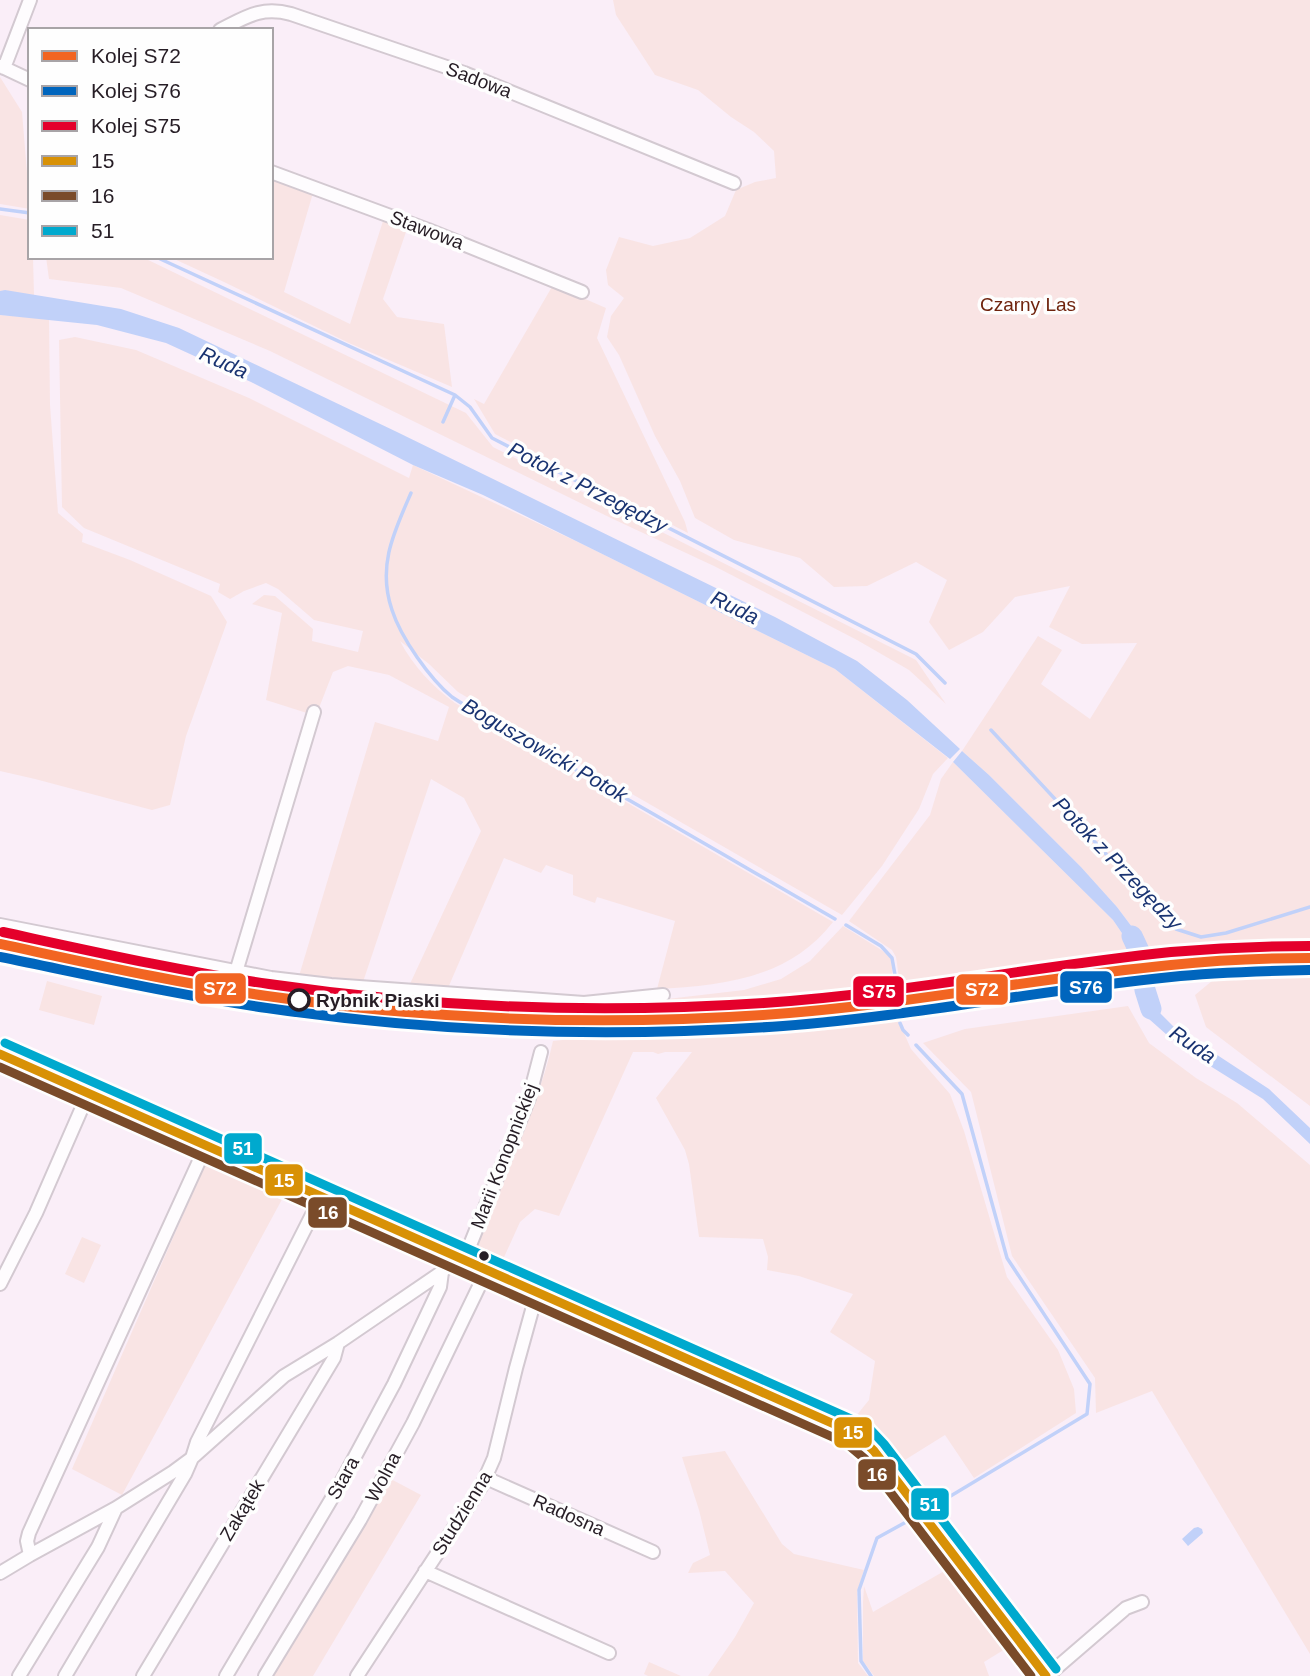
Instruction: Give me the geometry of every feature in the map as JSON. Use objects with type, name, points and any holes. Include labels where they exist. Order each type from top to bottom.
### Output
[{"type":"street","points":[[28,79],[2,67],[30,0]]},
{"type":"street","name":"Sadowa","points":[[224,28],[261,11],[276,10],[291,14],[464,74],[734,183]]},
{"type":"street","name":"Stawowa","points":[[273,173],[582,292]]},
{"type":"street","points":[[236,972],[314,712]]},
{"type":"street","points":[[0,925],[236,972],[331,985],[584,1003],[663,995]]},
{"type":"street","name":"Marii Konopnickiej","points":[[461,1258],[529,1098],[541,1052]]},
{"type":"street","points":[[0,1054],[860,1437],[874,1451],[1046,1676],[1126,1608],[1142,1602]]},
{"type":"street","points":[[0,1284],[36,1213],[88,1094]]},
{"type":"street","points":[[30,1555],[27,1541],[29,1533],[206,1146]]},
{"type":"street","points":[[65,1676],[185,1474],[197,1442],[321,1197]]},
{"type":"street","name":"Stara","points":[[0,1573],[116,1508],[173,1472],[284,1376],[338,1343],[461,1258]]},
{"type":"street","name":"Wolna","points":[[265,1676],[367,1508],[413,1423],[487,1270]]},
{"type":"street","name":"Stara","points":[[226,1676],[338,1488],[394,1384],[440,1287],[442,1272]]},
{"type":"street","name":"Studzienna","points":[[357,1676],[486,1478],[494,1458],[537,1292]]},
{"type":"street","name":"Zakątek","points":[[143,1676],[334,1358],[338,1343]]},
{"type":"street","name":"Radosna","points":[[486,1478],[653,1552]]},
{"type":"street","points":[[19,1676],[99,1547],[116,1508]]},
{"type":"street","points":[[425,1571],[608,1653]]},
{"type":"green space","name":"Czarny Las","points":[[613,0],[1310,0],[1310,1106],[1206,1027],[1195,995],[1247,952],[1188,951],[1145,961],[1138,935],[1117,907],[1081,867],[962,751],[1038,636],[1062,650],[1041,684],[1090,719],[1137,643],[1082,644],[1049,627],[1070,586],[1015,597],[983,632],[949,650],[929,622],[947,580],[916,562],[867,586],[834,587],[800,558],[734,540],[695,518],[619,355],[607,337],[611,316],[624,298],[608,285],[606,270],[619,237],[653,246],[690,238],[725,216],[736,190],[755,182],[776,178],[774,151],[754,132],[698,90],[655,75],[616,15]]},
{"type":"green space","points":[[0,77],[22,112],[28,209],[0,204]]},
{"type":"green space","points":[[273,178],[313,193],[284,292],[350,324],[384,218],[407,229],[383,299],[397,317],[444,324],[452,387],[349,343],[174,259],[273,259]]},
{"type":"green space","points":[[0,215],[28,220],[28,259],[33,259],[34,295],[0,291]]},
{"type":"green space","points":[[46,259],[146,259],[466,413],[493,447],[916,660],[946,704],[909,670],[857,640],[714,566],[270,351],[121,288],[49,279]]},
{"type":"green space","points":[[553,285],[606,308],[597,338],[688,533],[495,434],[474,399],[484,404]]},
{"type":"green space","points":[[0,315],[49,319],[50,405],[58,513],[83,534],[82,542],[211,596],[227,622],[186,736],[170,805],[152,810],[0,771]]},
{"type":"green space","points":[[75,337],[136,350],[249,398],[409,478],[413,465],[580,543],[835,669],[948,758],[933,774],[919,809],[882,866],[842,915],[458,692],[400,641],[424,675],[455,703],[833,922],[816,941],[797,956],[776,967],[730,981],[657,989],[675,921],[597,897],[595,903],[573,895],[573,875],[546,865],[541,873],[504,858],[448,988],[409,986],[481,831],[464,798],[431,779],[363,982],[299,976],[375,722],[438,741],[449,707],[389,675],[348,666],[333,672],[317,713],[310,714],[266,700],[282,613],[252,604],[264,595],[275,596],[313,629],[312,641],[358,652],[363,631],[314,620],[278,589],[266,583],[230,599],[218,592],[220,584],[84,528],[62,507],[59,340]]},
{"type":"green space","points":[[953,762],[1113,920],[1137,960],[901,993],[896,957],[892,950],[849,921],[930,815],[941,779]]},
{"type":"green space","points":[[843,926],[892,959],[893,994],[745,1009],[596,1014],[616,1005],[744,990],[781,979],[810,961]]},
{"type":"green space","points":[[47,981],[102,996],[94,1025],[39,1010]]},
{"type":"green space","points":[[1128,1006],[1149,1043],[1196,1078],[1237,1103],[1310,1165],[1310,1654],[1152,1391],[1096,1413],[1095,1378],[1012,1256],[971,1092],[923,1043],[965,1029]]},
{"type":"green space","points":[[896,1015],[911,1049],[950,1094],[964,1131],[1007,1277],[1058,1350],[1074,1389],[1076,1413],[974,1478],[945,1435],[900,1463],[871,1427],[856,1416],[869,1400],[875,1361],[830,1332],[853,1294],[799,1276],[767,1270],[768,1257],[763,1239],[699,1237],[685,1150],[656,1098],[692,1052],[633,1052],[559,1216],[535,1209],[520,1222],[500,1266],[492,1263],[495,1255],[475,1247],[538,1093],[553,1041],[600,1036],[730,1032]]},
{"type":"green space","points":[[207,1160],[286,1192],[122,1495],[72,1469]]},
{"type":"green space","points":[[82,1237],[101,1245],[84,1283],[65,1274]]},
{"type":"green space","points":[[725,1451],[782,1544],[794,1554],[864,1570],[857,1592],[858,1663],[868,1676],[708,1676],[754,1603],[725,1571],[688,1573],[693,1563],[710,1555],[682,1457]]},
{"type":"green space","points":[[387,1477],[421,1495],[313,1676],[271,1676]]},
{"type":"green space","points":[[953,1566],[1010,1646],[984,1662],[989,1676],[874,1676],[863,1661],[864,1586],[873,1612]]},
{"type":"green space","points":[[649,1662],[681,1676],[648,1676],[644,1674]]},
{"type":"water","points":[[0,291],[121,309],[179,328],[397,432],[775,617],[857,661],[907,700],[960,749],[950,759],[835,669],[483,495],[413,465],[251,382],[166,343],[97,325],[0,315]]},
{"type":"water","points":[[962,751],[1081,867],[1117,907],[1138,935],[1145,961],[1137,962],[1128,942],[1113,920],[953,762]]},
{"type":"water","points":[[1150,981],[1156,1009],[1173,1026],[1269,1089],[1310,1128],[1310,1144],[1263,1099],[1191,1054],[1149,1019],[1139,982]]},
{"type":"water","points":[[1198,1527],[1203,1533],[1188,1546],[1182,1539]]},
{"type":"waterway","name":"Potok z Przegędzy","points":[[0,209],[28,213]]},
{"type":"waterway","name":"Potok z Przegędzy","points":[[160,259],[455,395],[470,407],[492,438],[916,654],[945,683]]},
{"type":"waterway","name":"Boguszowicki Potok","points":[[443,422],[455,395]]},
{"type":"waterway","name":"Boguszowicki Potok","points":[[411,493],[390,550],[386,579],[388,594],[396,621],[409,645],[443,689],[498,725],[835,919]]},
{"type":"waterway","name":"Potok z Przegędzy","points":[[991,730],[1176,929],[1201,937],[1226,933],[1310,907]]},
{"type":"waterway","name":"Boguszowicki Potok","points":[[846,925],[881,946],[892,958],[897,986]]},
{"type":"waterway","name":"Ruda","points":[[1132,936],[1139,951],[1151,1009]]},
{"type":"waterway","points":[[900,1023],[908,1035]]},
{"type":"waterway","name":"Boguszowicki Potok","points":[[916,1045],[962,1094],[1007,1258],[1090,1384],[1087,1414],[924,1512]]},
{"type":"waterway","name":"Boguszowicki Potok","points":[[871,1676],[861,1661],[859,1590],[877,1538],[917,1516]]},
{"type":"rail line","name":"S75","points":[[3,932],[135,960],[269,984],[392,999],[578,1008],[702,1006],[815,999],[1171,952],[1310,946]]},
{"type":"rail line","name":"S72","points":[[0,944],[267,996],[390,1011],[576,1020],[701,1018],[814,1011],[1171,965],[1310,958]]},
{"type":"rail line","name":"S76","points":[[0,957],[267,1008],[460,1028],[589,1032],[718,1030],[832,1022],[1171,977],[1310,970]]},
{"type":"transit line","name":"51","points":[[5,1043],[868,1427],[884,1444],[1056,1669]]},
{"type":"transit line","name":"15","points":[[0,1054],[852,1432],[874,1451],[1046,1676]]},
{"type":"transit line","name":"16","points":[[0,1067],[846,1443],[865,1459],[1031,1676]]},
{"type":"place","name":"Rybnik Piaski","points":[[299,1000]]}]
